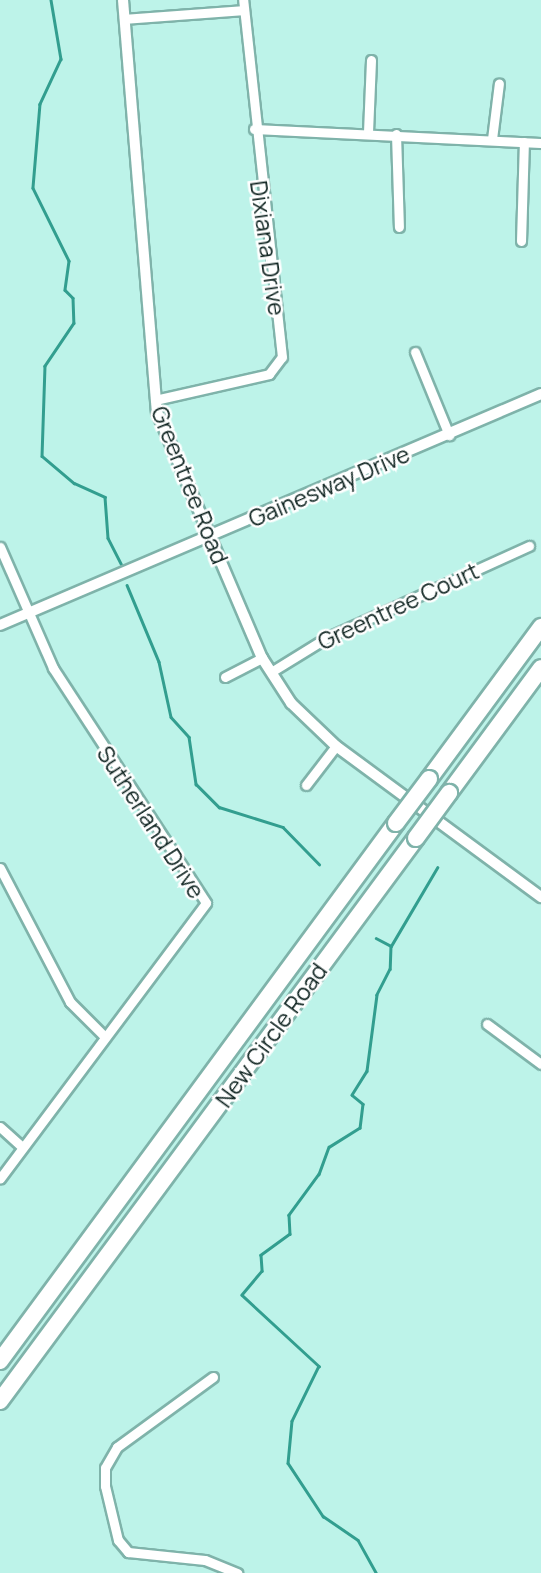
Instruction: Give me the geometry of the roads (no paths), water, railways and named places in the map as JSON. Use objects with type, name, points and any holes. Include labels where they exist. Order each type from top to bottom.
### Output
[{"type":"highway","name":"New Circle Road","points":[[0,1361],[541,628]]},
{"type":"highway","name":"New Circle Road","points":[[0,1401],[541,668]]},
{"type":"street","name":"Greentree Road","points":[[123,0],[155,400],[209,536],[262,657],[271,672],[336,746],[541,897]]},
{"type":"street","name":"Dixiana Drive","points":[[155,400],[269,374],[282,357],[254,129],[243,0]]},
{"type":"street","points":[[124,19],[244,10]]},
{"type":"street","points":[[368,132],[371,60]]},
{"type":"street","points":[[492,139],[499,83]]},
{"type":"street","points":[[254,129],[368,132],[541,143]]},
{"type":"street","points":[[396,134],[399,228]]},
{"type":"street","points":[[521,241],[524,142]]},
{"type":"street","points":[[415,352],[449,435]]},
{"type":"street","name":"Gainesway Drive","points":[[0,625],[541,394]]},
{"type":"street","name":"Greentree Court","points":[[271,672],[326,638],[529,546]]},
{"type":"street","name":"Sutherland Drive","points":[[0,547],[28,613],[89,726],[206,903],[0,1178]]},
{"type":"street","points":[[225,677],[262,657]]},
{"type":"street","points":[[306,785],[336,746]]},
{"type":"street","points":[[0,868],[71,1002],[104,1036]]},
{"type":"street","points":[[487,1024],[541,1064]]},
{"type":"street","points":[[0,1127],[22,1147]]},
{"type":"street","points":[[213,1377],[117,1447],[105,1468],[105,1486],[118,1541],[128,1552],[198,1558],[238,1573]]},
{"type":"waterway","points":[[51,0],[61,59],[40,104],[33,188],[69,261],[65,290],[73,298],[74,323],[45,366],[42,456],[74,483],[105,497],[108,538],[121,564]]},
{"type":"waterway","points":[[127,585],[159,662],[171,717],[189,737],[196,784],[219,807],[283,827],[319,864]]},
{"type":"waterway","points":[[391,946],[437,868]]},
{"type":"waterway","points":[[376,938],[391,946],[390,969],[377,995],[367,1071],[352,1095],[363,1104],[360,1128],[329,1147],[319,1174],[289,1215],[290,1234],[261,1255],[262,1271],[242,1295],[319,1366],[292,1421],[288,1463],[323,1516],[358,1540],[376,1573]]}]
